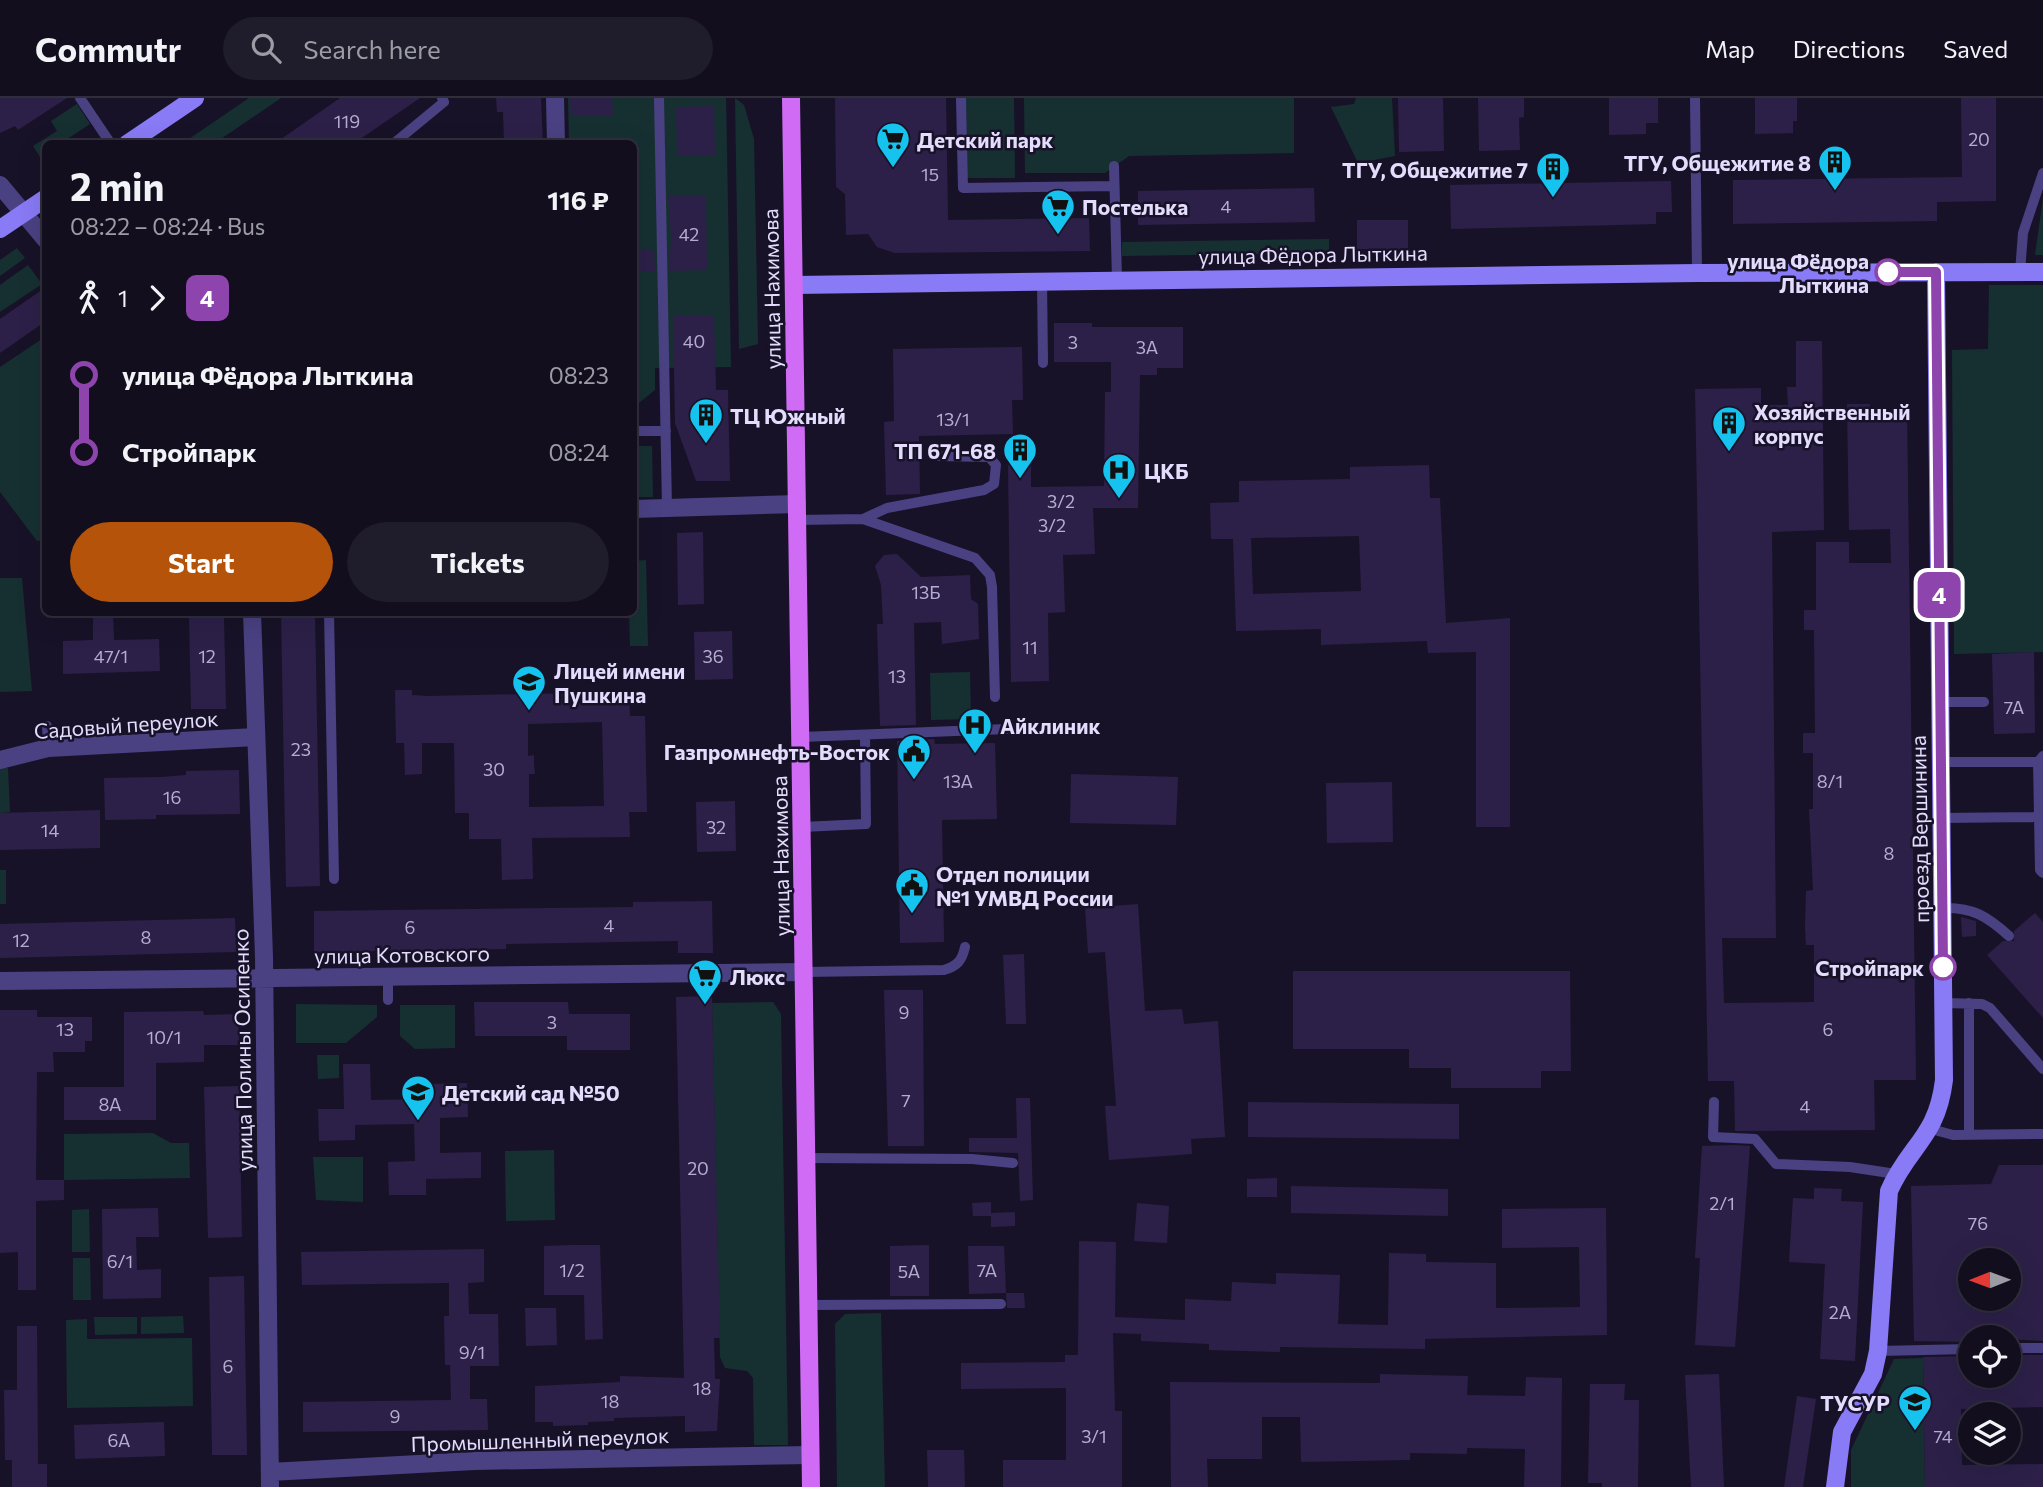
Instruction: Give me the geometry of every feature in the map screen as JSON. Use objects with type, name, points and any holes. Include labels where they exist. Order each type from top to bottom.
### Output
[{"type":"main road","name":"улица Нахимова","points":[[791,98],[811,1487]]},
{"type":"street","points":[[133,140],[195,98]]},
{"type":"street","points":[[555,98],[556,140]]},
{"type":"street","points":[[0,185],[42,235]]},
{"type":"street","points":[[0,229],[42,201]]},
{"type":"street","name":"проезд Вершинина","points":[[1835,1487],[1836,1458],[1842,1432],[1873,1374],[1878,1351],[1885,1213],[1889,1191],[1896,1174],[1931,1129],[1944,1080],[1936,272]]},
{"type":"street","name":"улица Фёдора Лыткина","points":[[794,285],[1117,279],[2043,272]]},
{"type":"street","points":[[637,509],[797,512]]},
{"type":"street","name":"улица Полины Осипенко","points":[[252,616],[264,978],[270,1479]]},
{"type":"street","name":"Садовый переулок","points":[[0,760],[48,748],[256,737]]},
{"type":"street","name":"улица Котовского","points":[[0,981],[804,972]]},
{"type":"street","name":"Промышленный переулок","points":[[270,1479],[474,1461],[810,1455]]},
{"type":"lane","points":[[80,98],[108,140]]},
{"type":"lane","points":[[398,140],[444,102],[442,98]]},
{"type":"lane","points":[[659,98],[667,508]]},
{"type":"lane","points":[[961,98],[963,188],[1114,186]]},
{"type":"lane","points":[[1695,98],[1697,273]]},
{"type":"lane","points":[[1114,166],[1117,279]]},
{"type":"lane","points":[[2020,272],[2023,233],[2043,173]]},
{"type":"lane","points":[[1042,280],[1043,363]]},
{"type":"lane","points":[[637,431],[666,431]]},
{"type":"lane","points":[[863,519],[887,508],[984,490],[994,484],[996,465],[989,457],[939,456]]},
{"type":"lane","points":[[797,512],[863,519],[975,558],[984,565],[990,575],[992,587],[995,697]]},
{"type":"lane","points":[[329,616],[334,879]]},
{"type":"lane","points":[[1941,702],[1984,702]]},
{"type":"lane","points":[[47,726],[48,748]]},
{"type":"lane","points":[[801,737],[1007,729]]},
{"type":"lane","points":[[802,827],[866,824],[864,734]]},
{"type":"lane","points":[[1941,762],[2040,759],[2040,870],[2043,873]]},
{"type":"lane","points":[[1942,818],[2039,817]]},
{"type":"lane","points":[[1943,908],[1973,910],[1986,915],[2009,936]]},
{"type":"lane","points":[[804,972],[944,970],[956,966],[965,947]]},
{"type":"lane","points":[[388,977],[388,1000]]},
{"type":"lane","points":[[1944,1003],[1969,1003],[1990,1008],[2043,1069]]},
{"type":"lane","points":[[1969,1003],[1969,1134]]},
{"type":"lane","points":[[1713,1102],[1713,1137],[1755,1139],[1776,1164],[1850,1167],[1896,1174]]},
{"type":"lane","points":[[1931,1129],[1953,1135],[2043,1134]]},
{"type":"lane","points":[[807,1158],[972,1159],[1013,1163]]},
{"type":"lane","points":[[808,1305],[1001,1304]]},
{"type":"lane","points":[[2021,1349],[2043,1348]]},
{"type":"lane","points":[[1878,1351],[1958,1349]]},
{"type":"green space","points":[[249,98],[281,98],[219,140],[187,140]]},
{"type":"green space","points":[[568,98],[726,98],[731,367],[655,368],[655,390],[637,405],[637,140],[569,140]]},
{"type":"green space","points":[[735,98],[744,105],[754,139],[758,344],[739,349]]},
{"type":"green space","points":[[966,98],[1014,98],[1015,178],[967,178]]},
{"type":"green space","points":[[1024,98],[1294,98],[1294,153],[1129,156],[1105,173],[1025,173]]},
{"type":"green space","points":[[1356,98],[1392,98],[1395,156],[1358,163],[1331,107],[1354,104]]},
{"type":"green space","points":[[77,104],[90,124],[66,140],[43,140],[57,131],[51,121]]},
{"type":"green space","points":[[42,140],[40,157],[33,146]]},
{"type":"green space","points":[[2043,198],[2043,255],[2035,255]]},
{"type":"green space","points":[[1329,239],[1329,253],[1122,256],[1122,242]]},
{"type":"green space","points":[[17,248],[25,258],[0,276],[0,260]]},
{"type":"green space","points":[[28,265],[42,284],[0,312],[0,285]]},
{"type":"green space","points":[[1989,285],[2043,285],[2043,652],[1954,654],[1952,350],[1988,349]]},
{"type":"green space","points":[[42,339],[42,540],[37,541],[0,492],[0,367]]},
{"type":"green space","points":[[637,446],[652,446],[653,497],[637,497]]},
{"type":"green space","points":[[646,560],[648,646],[630,646],[629,616],[637,616],[637,561]]},
{"type":"green space","points":[[0,578],[22,578],[32,691],[0,692]]},
{"type":"green space","points":[[970,672],[971,719],[931,720],[930,673]]},
{"type":"green space","points":[[0,768],[8,768],[10,812],[0,813]]},
{"type":"green space","points":[[0,870],[6,870],[6,904],[0,904]]},
{"type":"green space","points":[[773,1002],[781,1014],[788,1445],[754,1445],[753,1378],[747,1371],[725,1368],[720,1357],[712,1003]]},
{"type":"green space","points":[[296,1004],[377,1005],[377,1017],[346,1043],[296,1043]]},
{"type":"green space","points":[[400,1005],[455,1005],[455,1048],[415,1049],[400,1036]]},
{"type":"green space","points":[[317,1055],[339,1055],[339,1078],[318,1079]]},
{"type":"green space","points":[[153,1133],[171,1143],[189,1143],[190,1178],[64,1180],[64,1134]]},
{"type":"green space","points":[[554,1150],[555,1220],[506,1221],[505,1151]]},
{"type":"green space","points":[[313,1157],[363,1157],[363,1202],[316,1200]]},
{"type":"green space","points":[[89,1209],[90,1252],[72,1252],[72,1210]]},
{"type":"green space","points":[[73,1258],[90,1258],[91,1300],[73,1300]]},
{"type":"green space","points":[[881,1313],[885,1487],[837,1487],[835,1324],[845,1314]]},
{"type":"green space","points":[[183,1316],[184,1333],[141,1334],[141,1317]]},
{"type":"green space","points":[[94,1317],[137,1317],[137,1334],[95,1335]]},
{"type":"green space","points":[[87,1319],[87,1339],[192,1338],[193,1406],[67,1408],[66,1320]]},
{"type":"green space","points":[[1923,1358],[1925,1487],[1851,1487],[1851,1450],[1894,1359]]},
{"type":"building","points":[[0,98],[67,98],[18,130],[15,126],[0,133]]},
{"type":"building","points":[[340,98],[420,98],[359,140],[280,140]]},
{"type":"building","points":[[496,98],[541,98],[543,140],[504,140],[503,112],[497,112]]},
{"type":"building","points":[[570,98],[612,98],[613,115],[571,116]]},
{"type":"building","points":[[835,98],[946,98],[948,220],[1089,218],[1090,251],[895,253],[877,247],[868,234],[846,235],[845,194],[836,187]]},
{"type":"building","points":[[1398,98],[1443,98],[1444,151],[1399,152]]},
{"type":"building","points":[[1478,98],[1524,98],[1524,117],[1519,118],[1520,150],[1479,151]]},
{"type":"building","points":[[1609,98],[1658,98],[1658,123],[1646,123],[1646,134],[1609,135]]},
{"type":"building","points":[[1755,98],[1797,98],[1797,121],[1793,121],[1793,133],[1755,134]]},
{"type":"building","name":"ТГУ, Общежитие 8","points":[[1961,98],[1996,98],[1996,201],[1937,202],[1937,221],[1733,224],[1733,180],[1962,177]]},
{"type":"building","points":[[714,106],[715,155],[677,156],[676,107]]},
{"type":"building","name":"ТГУ, Общежитие 7","points":[[1671,181],[1672,212],[1656,212],[1656,224],[1451,229],[1450,185]]},
{"type":"building","points":[[1314,188],[1315,222],[1138,225],[1138,191]]},
{"type":"building","points":[[706,195],[707,270],[670,271],[669,248],[672,248],[668,196]]},
{"type":"building","points":[[1357,220],[1408,220],[1408,249],[1357,249]]},
{"type":"building","points":[[637,249],[654,249],[655,272],[637,272]]},
{"type":"building","points":[[42,290],[42,324],[0,353],[0,319]]},
{"type":"building","points":[[714,315],[716,390],[728,390],[730,481],[696,481],[675,423],[673,316]]},
{"type":"building","points":[[1054,323],[1092,323],[1092,327],[1183,327],[1183,368],[1157,368],[1157,375],[1140,375],[1138,508],[1093,508],[1095,554],[1063,555],[1065,612],[1048,613],[1049,681],[1011,682],[1008,465],[1031,465],[1031,487],[1104,486],[1105,392],[1111,392],[1111,362],[1054,362]]},
{"type":"building","points":[[1796,341],[1822,341],[1824,530],[1772,532],[1776,938],[1722,938],[1724,1003],[1814,1002],[1814,945],[1806,945],[1805,928],[1806,891],[1813,890],[1809,809],[1813,809],[1813,753],[1803,753],[1803,733],[1815,733],[1814,630],[1804,630],[1804,610],[1816,610],[1816,542],[1849,542],[1849,563],[1891,563],[1890,529],[1849,530],[1847,404],[1870,404],[1870,412],[1907,411],[1916,1080],[1874,1080],[1875,1130],[1735,1131],[1734,1081],[1708,1081],[1695,389],[1761,388],[1761,405],[1788,405],[1787,387],[1796,387]]},
{"type":"building","points":[[1022,347],[1023,400],[1012,400],[1013,434],[919,436],[920,494],[886,495],[884,422],[894,421],[893,349]]},
{"type":"building","points":[[1429,465],[1430,498],[1440,498],[1446,623],[1510,618],[1510,827],[1476,827],[1476,652],[1428,653],[1427,641],[1321,645],[1321,629],[1236,631],[1233,539],[1211,539],[1210,503],[1239,502],[1239,481],[1350,479],[1350,467]],"holes":[[[1359,536],[1361,591],[1253,594],[1251,538]]]},
{"type":"building","points":[[703,532],[704,604],[678,605],[677,533]]},
{"type":"building","points":[[897,554],[921,577],[970,575],[971,599],[978,604],[979,639],[942,644],[941,622],[914,623],[916,725],[880,726],[877,624],[883,624],[881,585],[875,566],[884,555]]},
{"type":"building","points":[[93,616],[113,616],[114,640],[159,639],[160,671],[63,674],[63,641],[93,640]]},
{"type":"building","points":[[281,616],[315,616],[320,886],[286,887]]},
{"type":"building","points":[[189,617],[224,617],[226,709],[191,709]]},
{"type":"building","points":[[732,631],[733,679],[695,680],[694,632]]},
{"type":"building","points":[[2034,652],[2035,733],[1994,734],[1992,654]]},
{"type":"building","points":[[395,690],[412,690],[412,695],[428,696],[629,692],[630,716],[645,716],[647,812],[629,812],[630,837],[532,838],[533,879],[502,880],[501,839],[469,839],[469,813],[455,813],[454,743],[422,743],[422,774],[405,775],[404,743],[396,743]],"holes":[[[602,722],[604,806],[529,807],[529,774],[535,774],[534,755],[528,756],[528,724]]]},
{"type":"building","points":[[934,739],[935,744],[995,743],[997,819],[942,820],[944,942],[900,943],[897,741]]},
{"type":"building","points":[[239,770],[240,814],[156,815],[156,819],[105,820],[104,778],[162,777],[186,775],[186,771]]},
{"type":"building","points":[[1071,774],[1178,777],[1176,825],[1070,823]]},
{"type":"building","points":[[1392,782],[1393,842],[1327,843],[1326,783]]},
{"type":"building","points":[[735,801],[736,851],[697,852],[696,802]]},
{"type":"building","points":[[100,810],[100,848],[0,850],[0,813]]},
{"type":"building","points":[[712,901],[713,953],[678,953],[678,941],[506,944],[506,949],[314,952],[314,911],[633,907],[633,902]]},
{"type":"building","points":[[1138,904],[1145,1011],[1182,1009],[1184,1024],[1218,1021],[1225,1137],[1191,1139],[1192,1154],[1109,1160],[1105,1106],[1116,1106],[1105,952],[1088,953],[1085,908]]},
{"type":"building","points":[[2035,913],[2043,922],[2043,1018],[1987,955],[2003,941],[2014,941],[2014,931]]},
{"type":"building","points":[[1961,917],[1976,921],[1976,936],[1962,937]]},
{"type":"building","points":[[235,918],[236,952],[0,958],[0,924]]},
{"type":"building","points":[[1024,954],[1026,1024],[1006,1024],[1003,955]]},
{"type":"building","points":[[1293,971],[1570,971],[1571,1071],[1541,1071],[1541,1088],[1451,1088],[1451,1068],[1409,1068],[1409,1049],[1293,1049]]},
{"type":"building","points":[[884,990],[923,990],[924,1146],[888,1146]]},
{"type":"building","points":[[712,996],[720,1338],[714,1338],[715,1379],[720,1379],[717,1431],[685,1432],[685,1416],[614,1418],[614,1421],[588,1422],[588,1425],[553,1426],[553,1422],[535,1422],[535,1386],[620,1382],[620,1376],[684,1378],[676,997]]},
{"type":"building","points":[[474,1002],[568,1002],[569,1014],[630,1014],[630,1050],[567,1050],[567,1036],[475,1036]]},
{"type":"building","points":[[0,1010],[37,1010],[37,1017],[92,1017],[92,1041],[85,1041],[85,1052],[53,1052],[54,1072],[37,1072],[36,1180],[64,1180],[64,1200],[36,1201],[36,1290],[18,1290],[18,1252],[0,1253]]},
{"type":"building","points":[[203,1011],[204,1015],[238,1014],[239,1045],[204,1045],[204,1062],[156,1063],[156,1120],[64,1120],[64,1087],[124,1087],[124,1012]]},
{"type":"building","points":[[343,1064],[370,1064],[371,1100],[430,1099],[430,1084],[467,1083],[468,1117],[440,1118],[440,1153],[481,1152],[481,1178],[426,1179],[426,1195],[389,1195],[388,1162],[415,1161],[414,1124],[355,1125],[355,1140],[319,1141],[318,1109],[344,1109]]},
{"type":"building","points":[[239,1086],[242,1237],[208,1238],[204,1087]]},
{"type":"building","points":[[1016,1098],[1030,1098],[1033,1200],[1020,1201],[1018,1153],[969,1152],[969,1138],[1017,1138]]},
{"type":"building","points":[[1248,1102],[1459,1104],[1459,1139],[1248,1137]]},
{"type":"building","points":[[1702,1146],[1750,1146],[1735,1347],[1695,1345],[1700,1258],[1695,1258]]},
{"type":"building","points":[[1999,1165],[2043,1165],[2043,1341],[2021,1340],[2021,1325],[1958,1325],[1958,1342],[1914,1341],[1911,1186],[1991,1184]]},
{"type":"building","points":[[1277,1178],[1277,1197],[1247,1197],[1247,1179]]},
{"type":"building","points":[[1291,1186],[1448,1189],[1448,1216],[1291,1213]]},
{"type":"building","points":[[1814,1188],[1842,1189],[1841,1201],[1863,1202],[1855,1361],[1820,1359],[1825,1264],[1789,1262],[1793,1198],[1814,1199]]},
{"type":"building","points":[[991,1202],[991,1213],[1015,1212],[1015,1226],[991,1227],[991,1216],[973,1216],[972,1203]]},
{"type":"building","points":[[1137,1203],[1169,1206],[1167,1243],[1134,1241]]},
{"type":"building","points":[[158,1208],[159,1237],[136,1237],[137,1270],[161,1269],[161,1298],[103,1299],[102,1209]]},
{"type":"building","points":[[1606,1208],[1607,1335],[1425,1339],[1425,1349],[1280,1347],[1280,1352],[1209,1350],[1209,1344],[1141,1341],[1141,1334],[1113,1333],[1115,1411],[1122,1411],[1122,1487],[1003,1487],[1003,1460],[1066,1460],[1066,1388],[961,1389],[961,1363],[1065,1362],[1065,1355],[1078,1355],[1079,1241],[1116,1242],[1115,1317],[1185,1320],[1185,1299],[1231,1301],[1232,1282],[1276,1284],[1276,1273],[1340,1275],[1338,1324],[1388,1325],[1389,1253],[1426,1254],[1426,1262],[1496,1263],[1496,1308],[1580,1307],[1579,1247],[1502,1248],[1502,1209]]},
{"type":"building","points":[[600,1245],[603,1339],[585,1340],[584,1295],[544,1295],[544,1246]]},
{"type":"building","points":[[929,1245],[929,1296],[890,1296],[890,1246]]},
{"type":"building","points":[[968,1246],[1004,1246],[1006,1293],[969,1294]]},
{"type":"building","points":[[484,1249],[484,1282],[468,1283],[469,1314],[498,1314],[499,1366],[470,1366],[470,1399],[487,1399],[488,1430],[303,1432],[303,1402],[451,1400],[450,1365],[445,1365],[444,1316],[449,1316],[449,1283],[302,1285],[301,1252]]},
{"type":"building","points":[[244,1276],[247,1455],[212,1455],[209,1277]]},
{"type":"building","points":[[1006,1293],[1024,1293],[1025,1308],[1007,1308]]},
{"type":"building","points":[[525,1308],[556,1308],[557,1345],[526,1346]]},
{"type":"building","points":[[17,1326],[37,1326],[38,1464],[47,1464],[47,1487],[12,1487],[12,1460],[5,1460],[4,1390],[17,1390]]},
{"type":"building","points":[[2021,1355],[2043,1355],[2043,1407],[2021,1408],[2021,1402],[1958,1402],[1958,1465],[2043,1464],[2043,1487],[1925,1487],[1923,1357],[1958,1356],[1958,1388],[2021,1388]]},
{"type":"building","points":[[1380,1374],[1468,1376],[1467,1395],[1525,1396],[1526,1377],[1562,1378],[1561,1487],[1524,1487],[1525,1449],[1467,1448],[1467,1454],[1410,1453],[1410,1460],[1301,1462],[1300,1417],[1262,1417],[1262,1459],[1207,1459],[1208,1487],[1171,1487],[1170,1382],[1380,1383]]},
{"type":"building","points":[[1719,1374],[1724,1487],[1691,1487],[1685,1375]]},
{"type":"building","points":[[1590,1384],[1625,1384],[1624,1400],[1639,1400],[1638,1487],[1602,1487],[1602,1483],[1588,1483]]},
{"type":"building","points":[[1797,1396],[1816,1399],[1803,1487],[1784,1487]]},
{"type":"building","points":[[164,1422],[165,1456],[75,1459],[74,1425]]},
{"type":"building","points":[[927,1450],[964,1450],[965,1487],[928,1487]]},
{"type":"bus line","name":"4","points":[[1888,272],[1936,272],[1943,967]]},
{"type":"place","name":"Детский парк","points":[[893,169]]},
{"type":"place","name":"ТГУ, Общежитие 8","points":[[1835,192]]},
{"type":"place","name":"ТГУ, Общежитие 7","points":[[1553,199]]},
{"type":"place","name":"Постелька","points":[[1058,236]]},
{"type":"place","name":"улица Фёдора Лыткина","points":[[1888,272]]},
{"type":"place","name":"ТЦ Южный","points":[[706,445]]},
{"type":"place","name":"Хозяйственный корпус","points":[[1729,453]]},
{"type":"place","name":"ТП 671-68","points":[[1020,480]]},
{"type":"place","name":"ЦКБ","points":[[1119,500]]},
{"type":"place","name":"Лицей имени Пушкина","points":[[529,712]]},
{"type":"place","name":"Айклиник","points":[[975,755]]},
{"type":"place","name":"Газпромнефть-Восток","points":[[914,781]]},
{"type":"place","name":"Отдел полиции №1 УМВД России","points":[[912,915]]},
{"type":"place","name":"Стройпарк","points":[[1943,967]]},
{"type":"place","name":"Люкс","points":[[705,1006]]},
{"type":"place","name":"Детский сад №50","points":[[418,1122]]},
{"type":"place","name":"ТУСУР","points":[[1915,1432]]}]
